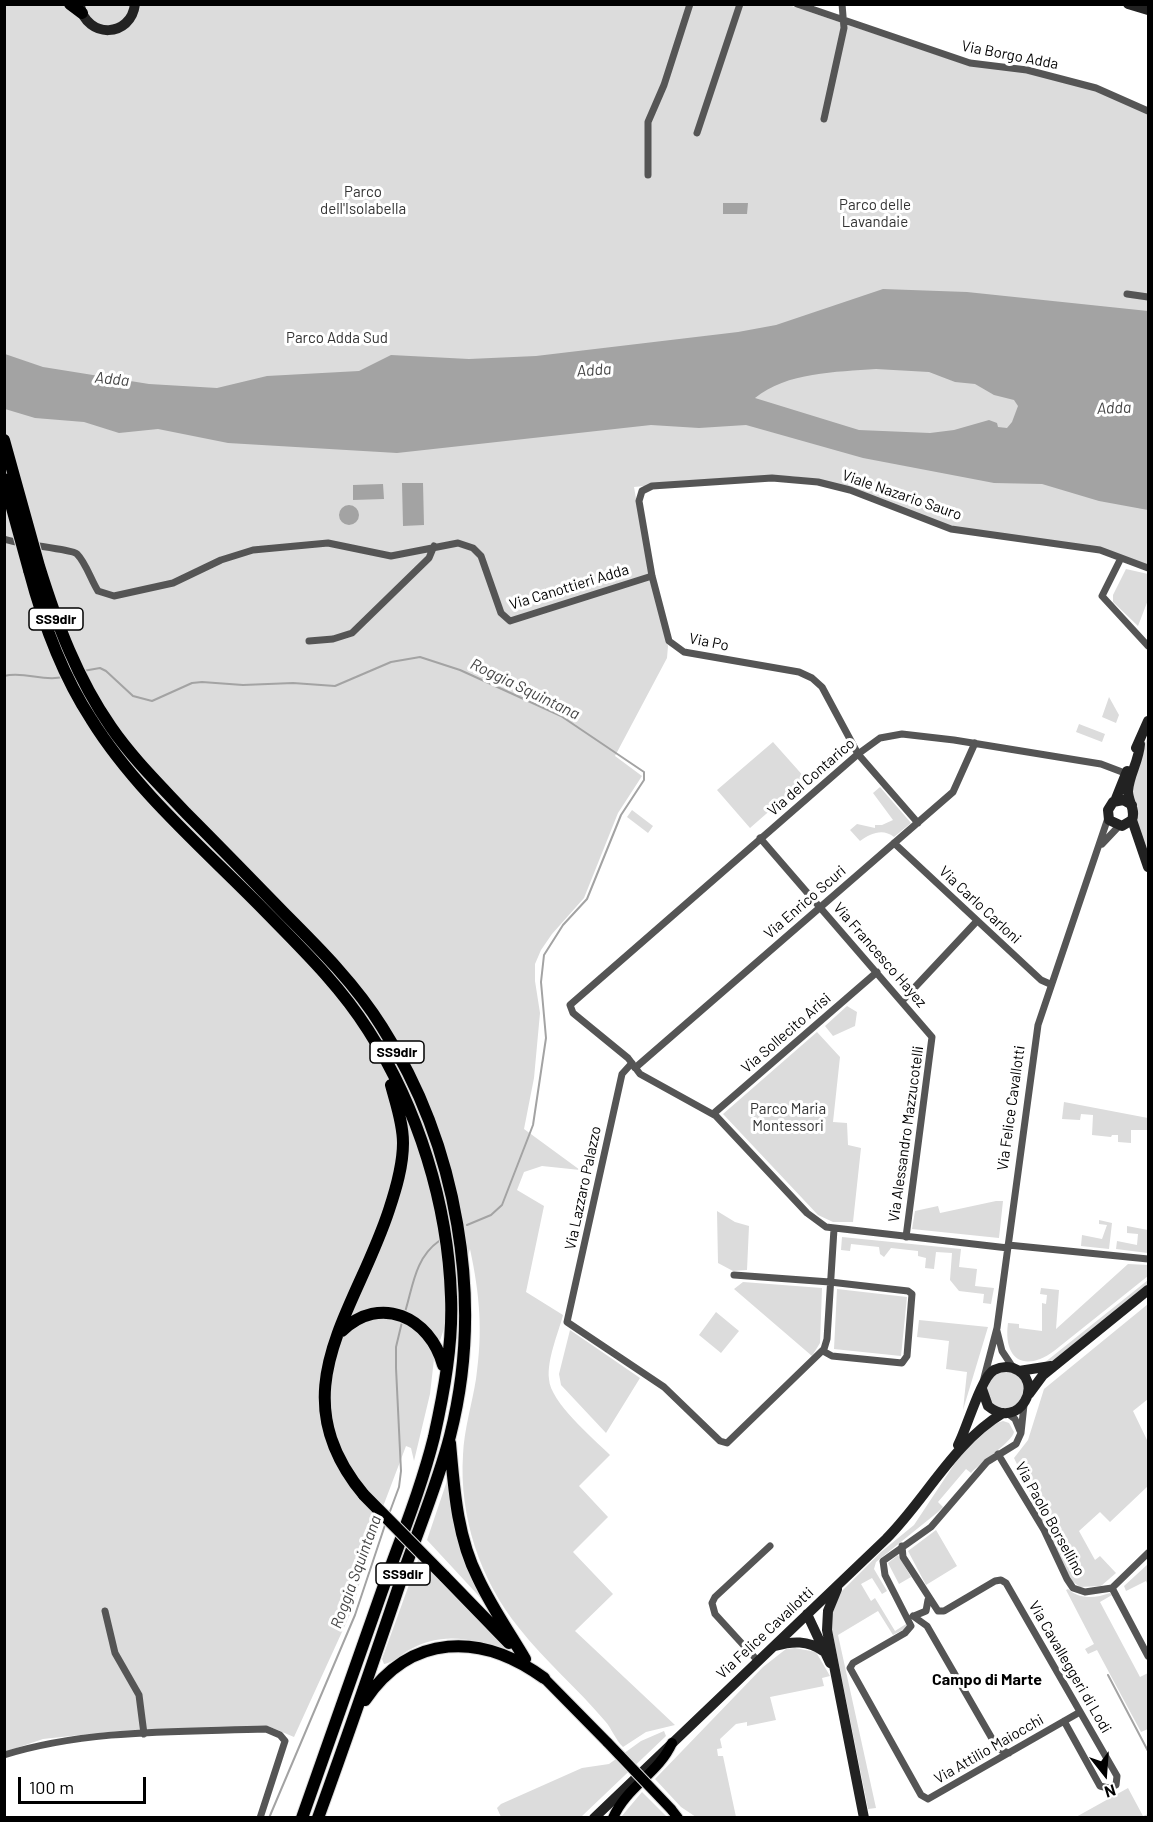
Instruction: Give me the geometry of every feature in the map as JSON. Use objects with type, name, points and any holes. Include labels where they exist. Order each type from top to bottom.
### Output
[{"type":"highway","points":[[70,4],[81,9]]},
{"type":"highway","name":"SS9dir","points":[[4,440],[46,626],[72,674],[92,722],[313,960],[367,1028],[418,1128],[437,1201],[447,1255],[451,1299],[446,1375],[433,1438],[416,1496],[302,1818]]},
{"type":"highway","name":"SS9dir","points":[[4,479],[34,568]]},
{"type":"highway","name":"SS9dir","points":[[129,761],[350,983],[382,1025],[407,1071],[442,1158],[460,1249],[465,1334],[450,1436],[318,1818]]},
{"type":"highway","points":[[384,1058],[399,1116],[403,1143],[400,1171],[385,1224],[338,1336],[327,1371],[324,1413],[329,1438],[338,1458],[364,1495],[544,1678]]},
{"type":"highway","points":[[338,1336],[352,1321],[373,1315],[396,1314],[414,1320],[429,1333],[439,1349],[446,1375]]},
{"type":"highway","points":[[450,1436],[457,1510],[465,1547],[477,1578],[525,1659]]},
{"type":"highway","points":[[356,1713],[376,1683],[392,1668],[413,1655],[437,1648],[463,1646],[495,1650],[524,1663],[544,1678]]},
{"type":"main road","points":[[544,1678],[675,1813]]},
{"type":"main road","points":[[613,1818],[627,1796],[662,1762],[672,1743]]},
{"type":"street","points":[[648,176],[647,127],[664,85],[690,4]]},
{"type":"street","points":[[697,133],[740,4]]},
{"type":"street","name":"Via Borgo Adda","points":[[797,4],[970,63],[1027,70],[1096,88],[1149,111]]},
{"type":"street","points":[[824,119],[844,28],[842,4]]},
{"type":"street","points":[[1128,4],[1149,10]]},
{"type":"street","points":[[81,9],[93,27],[111,31],[127,23],[137,5]]},
{"type":"street","points":[[1127,294],[1149,297]]},
{"type":"street","name":"Viale Nazario Sauro","points":[[644,489],[725,480],[801,479],[850,490],[951,529],[1100,550],[1120,560],[1149,568]]},
{"type":"street","name":"Via Po","points":[[644,489],[639,497],[642,519],[652,576],[669,641],[674,647],[684,651],[799,672],[812,678],[826,694],[858,754]]},
{"type":"street","points":[[4,539],[29,547],[73,552],[79,557],[98,591],[114,596],[174,583],[221,560],[253,550],[328,543],[391,556],[434,546]]},
{"type":"street","name":"Via Canottieri Adda","points":[[434,546],[458,543],[478,551],[501,613],[510,621],[652,576]]},
{"type":"street","points":[[309,641],[333,639],[352,633],[429,558],[434,546]]},
{"type":"street","points":[[1120,560],[1102,596],[1149,646]]},
{"type":"street","points":[[1149,721],[1140,744],[1139,757],[1115,801],[1108,807],[1108,818],[1125,824],[1137,839],[1149,867]]},
{"type":"street","name":"Via del Contarico","points":[[633,1065],[570,1008],[573,1000],[874,741],[890,734],[975,743],[1101,764],[1129,775]]},
{"type":"street","name":"Via Enrico Scuri","points":[[633,1065],[953,792],[975,743]]},
{"type":"street","points":[[858,754],[918,823]]},
{"type":"street","points":[[1125,824],[1134,813],[1128,794],[1129,775]]},
{"type":"street","points":[[1115,801],[1123,800],[1131,805]]},
{"type":"street","name":"Via Felice Cavallotti","points":[[948,1463],[983,1385],[997,1328],[1034,1053],[1050,984],[1108,818]]},
{"type":"street","name":"Via Felice Cavallotti","points":[[1100,846],[1125,824]]},
{"type":"street","name":"Via Francesco Hayez","points":[[760,838],[931,1035]]},
{"type":"street","name":"Via Carlo Carloni","points":[[894,843],[1041,980],[1050,984]]},
{"type":"street","points":[[902,1001],[977,921]]},
{"type":"street","name":"Via Sollecito Arisi","points":[[713,1114],[877,972]]},
{"type":"street","name":"Via Alessandro Mazzucotelli","points":[[906,1237],[931,1035]]},
{"type":"street","points":[[633,1065],[644,1077],[713,1114],[807,1213],[816,1221],[834,1229],[1149,1259]]},
{"type":"street","name":"Via Lazzaro Palazzo","points":[[633,1065],[622,1074],[567,1322],[664,1387],[723,1443],[730,1442],[823,1351]]},
{"type":"street","points":[[734,1275],[830,1282],[912,1293],[906,1359],[899,1363],[832,1356],[823,1351],[827,1339],[830,1282],[834,1229]]},
{"type":"street","points":[[1026,1400],[1035,1382],[1149,1290]]},
{"type":"street","points":[[997,1328],[1002,1351],[1028,1386],[1021,1433],[1016,1444],[987,1462],[931,1527],[886,1558],[883,1566],[910,1615],[927,1626],[998,1749],[1009,1753]]},
{"type":"street","points":[[1021,1433],[1015,1419],[988,1406],[983,1385],[992,1371],[999,1368],[1016,1370],[1043,1368],[1057,1363]]},
{"type":"street","name":"Via Felice Cavallotti","points":[[594,1818],[757,1660],[841,1583],[910,1514],[948,1463],[975,1432],[1005,1413],[1018,1409],[1026,1400]]},
{"type":"street","name":"Via Paolo Borsellino","points":[[998,1455],[1044,1530],[1070,1584],[1085,1592],[1112,1588]]},
{"type":"street","points":[[757,1660],[715,1614],[712,1604],[715,1597],[770,1545]]},
{"type":"street","points":[[902,1546],[903,1557],[927,1597],[929,1605],[926,1611],[910,1615]]},
{"type":"street","points":[[1149,1553],[1112,1588],[1149,1656]]},
{"type":"street","name":"Via Cavalleggeri di Lodi","points":[[927,1597],[940,1612],[1001,1580],[1006,1583],[1117,1776],[1116,1785],[1108,1788],[1100,1786],[1064,1721]]},
{"type":"street","points":[[841,1583],[828,1611],[827,1630],[864,1818]]},
{"type":"street","points":[[105,1611],[115,1653],[139,1695],[144,1734]]},
{"type":"street","points":[[807,1614],[827,1630]]},
{"type":"street","points":[[807,1614],[833,1668]]},
{"type":"street","name":"Via Attilio Maiocchi","points":[[910,1615],[911,1624],[908,1631],[851,1665],[851,1671],[921,1795],[928,1799],[1080,1712]]},
{"type":"street","points":[[772,1647],[798,1642],[812,1645],[823,1651]]},
{"type":"street","points":[[4,1755],[46,1742],[144,1734],[266,1729],[280,1735],[284,1744],[260,1818]]},
{"type":"green space","name":"Parco Adda Sud","points":[[4,5],[789,5],[967,65],[1026,71],[1100,92],[1148,114],[1148,565],[1100,548],[951,527],[819,480],[791,476],[725,478],[634,487],[650,577],[668,646],[667,658],[615,756],[642,776],[618,813],[584,898],[552,934],[535,964],[540,1013],[534,1078],[524,1129],[580,1170],[542,1166],[524,1172],[517,1190],[544,1206],[526,1292],[563,1315],[550,1363],[551,1388],[564,1409],[610,1455],[579,1486],[608,1517],[573,1552],[613,1594],[575,1631],[675,1725],[646,1732],[623,1747],[605,1721],[540,1652],[505,1609],[483,1568],[475,1546],[469,1524],[463,1478],[466,1427],[476,1379],[480,1329],[476,1282],[470,1249],[434,1359],[430,1394],[414,1461],[411,1448],[406,1446],[376,1525],[352,1610],[294,1737],[268,1726],[118,1731],[43,1739],[5,1752]]},
{"type":"green space","points":[[1126,569],[1148,574],[1148,600],[1138,626],[1113,602],[1113,595]]},
{"type":"green space","points":[[1109,697],[1119,715],[1116,723],[1102,717]]},
{"type":"green space","points":[[1079,724],[1105,734],[1102,742],[1076,732]]},
{"type":"green space","points":[[1148,736],[1148,855],[1134,819],[1130,790],[1134,770]]},
{"type":"green space","points":[[773,742],[806,779],[750,828],[717,790]]},
{"type":"green space","points":[[880,787],[911,823],[894,837],[881,832],[860,841],[850,830],[857,824],[875,828],[875,825],[882,825],[893,820],[873,793]]},
{"type":"green space","points":[[632,810],[653,826],[648,833],[627,817]]},
{"type":"green space","points":[[847,1006],[857,1012],[855,1026],[833,1036],[825,1026]]},
{"type":"green space","name":"Parco Maria Montessori","points":[[817,1032],[840,1057],[833,1122],[847,1123],[848,1145],[861,1148],[853,1222],[833,1222],[818,1215],[723,1114]]},
{"type":"green space","points":[[1064,1102],[1148,1118],[1148,1130],[1131,1130],[1131,1143],[1118,1142],[1118,1135],[1111,1137],[1092,1135],[1093,1115],[1081,1114],[1080,1120],[1062,1119]]},
{"type":"green space","points":[[1003,1201],[999,1238],[912,1229],[915,1211],[938,1206],[940,1213]]},
{"type":"green space","points":[[717,1211],[735,1222],[749,1226],[747,1270],[733,1271],[718,1263]]},
{"type":"green space","points":[[1099,1220],[1112,1223],[1109,1249],[1081,1246],[1082,1235],[1102,1239],[1107,1225],[1099,1224]]},
{"type":"green space","points":[[1127,1226],[1148,1230],[1148,1253],[1116,1249],[1117,1241],[1137,1245],[1138,1234],[1127,1233]]},
{"type":"green space","points":[[842,1237],[961,1249],[959,1267],[977,1269],[975,1286],[994,1288],[991,1304],[983,1303],[984,1294],[959,1291],[950,1280],[952,1253],[936,1252],[934,1269],[925,1268],[926,1258],[918,1256],[918,1251],[891,1248],[884,1257],[880,1254],[879,1247],[851,1244],[850,1251],[841,1250]]},
{"type":"green space","points":[[1128,1264],[1148,1265],[1148,1276],[1054,1351],[1033,1361],[1018,1359],[1012,1353],[1007,1335],[1008,1323],[1019,1324],[1019,1328],[1042,1331],[1042,1303],[1046,1304],[1047,1295],[1040,1294],[1041,1288],[1059,1290],[1056,1329]]},
{"type":"green space","points":[[1148,1280],[1148,1285],[1050,1363],[1044,1363]]},
{"type":"green space","points":[[743,1282],[822,1288],[820,1343],[812,1356],[734,1289]]},
{"type":"green space","points":[[837,1289],[907,1297],[901,1356],[834,1349]]},
{"type":"green space","points":[[1148,1304],[1148,1399],[1133,1411],[1148,1442],[1148,1486],[1110,1522],[1100,1512],[1079,1531],[1095,1560],[1100,1556],[1116,1573],[1101,1586],[1080,1587],[1072,1581],[1031,1501],[1029,1489],[1014,1458],[1028,1440],[1044,1389]]},
{"type":"green space","points":[[716,1312],[739,1331],[721,1353],[699,1335]]},
{"type":"green space","points":[[919,1320],[988,1327],[963,1410],[967,1372],[946,1369],[949,1341],[917,1337]]},
{"type":"green space","points":[[570,1330],[640,1378],[606,1433],[561,1385],[559,1374]]},
{"type":"green space","points":[[1005,1371],[1018,1377],[1024,1390],[1018,1403],[1005,1409],[992,1403],[986,1390],[992,1377]]},
{"type":"green space","points":[[1003,1421],[1009,1423],[1014,1432],[1008,1441],[971,1473],[966,1469],[938,1502],[943,1507],[876,1562],[874,1569],[887,1591],[882,1594],[872,1578],[861,1584],[871,1601],[875,1598],[895,1631],[906,1624],[908,1627],[893,1635],[878,1611],[838,1635],[876,1808],[868,1809],[830,1620],[840,1593],[881,1552],[914,1525],[961,1454],[994,1424]]},
{"type":"green space","points":[[450,1472],[456,1535],[463,1556],[490,1608],[427,1540]]},
{"type":"green space","points":[[936,1530],[957,1566],[926,1585],[908,1551]]},
{"type":"green space","points":[[898,1555],[911,1577],[899,1584],[888,1563]]},
{"type":"green space","points":[[418,1560],[511,1651],[509,1654],[471,1641],[434,1640],[409,1650],[384,1664],[382,1659]]},
{"type":"green space","points":[[1148,1564],[1148,1585],[1146,1581],[1126,1591],[1124,1586]]},
{"type":"green space","points":[[1066,1590],[1083,1596],[1094,1597],[1110,1593],[1112,1595],[1100,1602],[1140,1677],[1148,1673],[1148,1729],[1141,1732],[1097,1650],[1088,1654],[1085,1649],[1094,1644]]},
{"type":"green space","points":[[795,1648],[816,1652],[830,1676],[822,1678],[824,1686],[770,1697],[776,1720],[747,1726],[747,1722],[736,1724],[720,1739],[722,1748],[717,1749],[718,1756],[723,1756],[736,1817],[696,1817],[681,1807],[655,1779],[763,1667],[786,1649]]},
{"type":"green space","points":[[664,1731],[666,1736],[581,1817],[501,1817],[497,1808],[501,1804],[582,1768],[609,1764],[641,1741]]},
{"type":"green space","points":[[1128,1788],[1143,1816],[1148,1814],[1148,1817],[1076,1817]]},
{"type":"green space","points":[[642,1792],[666,1816],[666,1817],[621,1817]]},
{"type":"water","points":[[723,203],[748,203],[747,214],[723,214]]},
{"type":"water","name":"Adda","points":[[883,289],[967,292],[1148,311],[1148,510],[1099,501],[1042,484],[994,483],[863,458],[746,425],[699,428],[651,425],[397,453],[228,443],[158,429],[119,433],[84,422],[35,418],[5,409],[5,354],[43,367],[149,384],[217,388],[267,376],[359,371],[391,355],[469,359],[536,356],[738,332],[776,325]],"holes":[[[876,369],[929,372],[955,382],[975,384],[994,395],[1014,400],[1018,406],[1012,422],[1007,428],[998,427],[997,423],[989,420],[954,430],[930,433],[859,430],[755,398],[782,383],[813,375]]]},
{"type":"water","points":[[402,483],[423,483],[424,525],[403,526]]},
{"type":"water","points":[[383,484],[384,499],[353,500],[353,485]]},
{"type":"water","points":[[349,505],[356,508],[359,515],[356,522],[349,525],[342,522],[339,515],[342,508]]},
{"type":"waterway","name":"Roggia Squintana","points":[[83,671],[100,668],[133,696],[152,701],[192,683],[202,682],[335,686],[391,662],[420,657],[460,670],[561,716],[644,772],[644,780],[621,815],[587,899],[563,925],[544,955],[541,982],[546,1038],[533,1125],[502,1205],[491,1215],[467,1225]]},
{"type":"waterway","name":"Roggia Squintana","points":[[4,676],[63,677]]},
{"type":"waterway","name":"Roggia Squintana","points":[[405,1312],[420,1264],[439,1241]]},
{"type":"waterway","name":"Roggia Squintana","points":[[389,1514],[399,1487],[401,1471],[396,1347],[402,1322]]},
{"type":"waterway","name":"Roggia Squintana","points":[[269,1818],[355,1615],[386,1522]]},
{"type":"waterway","points":[[1108,1675],[1148,1751]]},
{"type":"district","name":"Campo di Marte","points":[[987,1680]]},
{"type":"park label","name":"Parco dell'Isolabella","points":[[363,200]]},
{"type":"park label","name":"Parco delle Lavandaie","points":[[875,214]]}]
